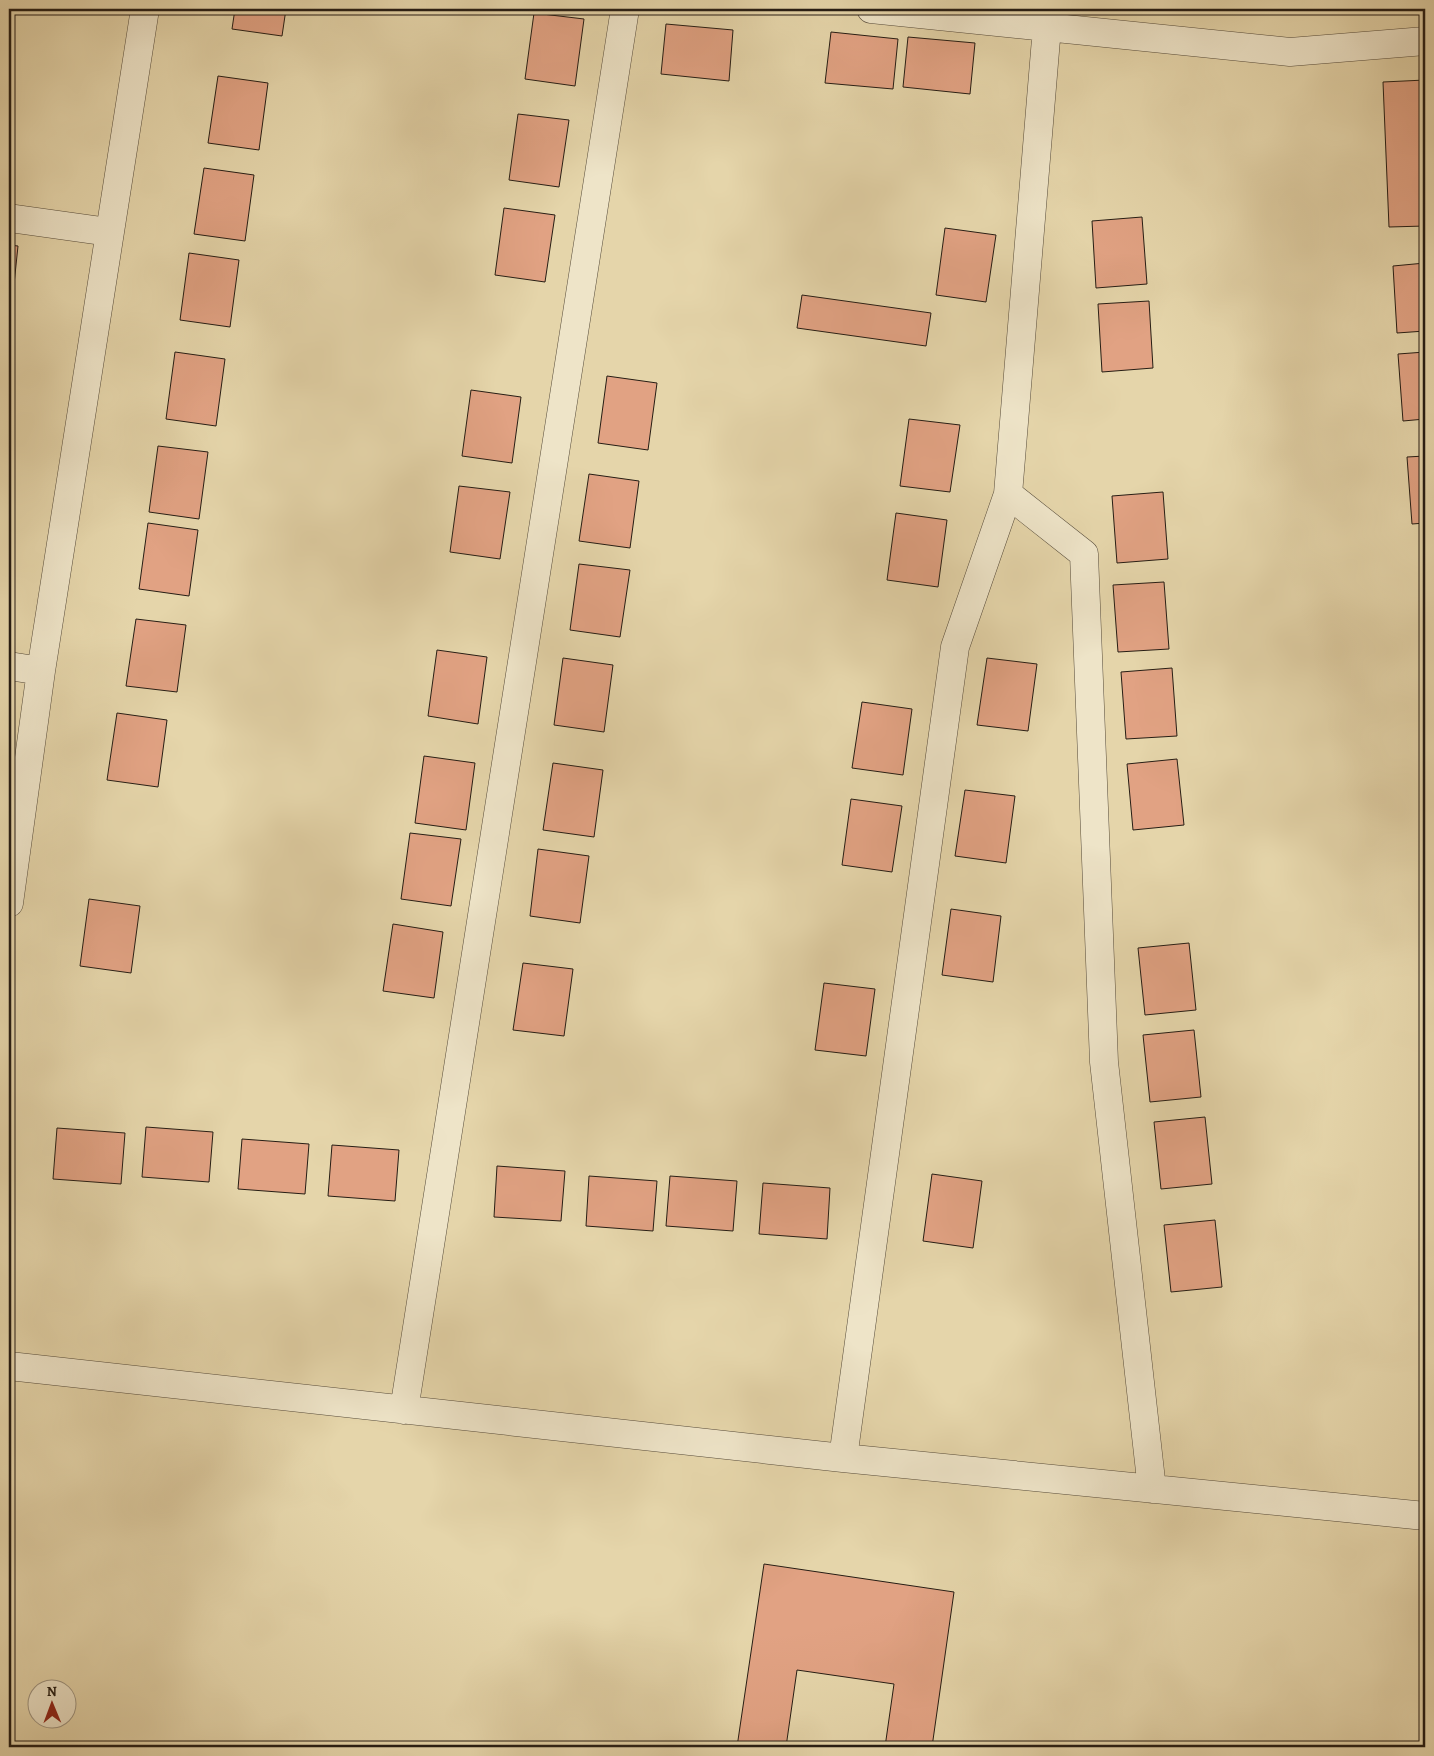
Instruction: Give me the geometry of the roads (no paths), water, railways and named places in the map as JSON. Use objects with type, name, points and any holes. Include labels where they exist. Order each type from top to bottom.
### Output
[{"type":"street","points":[[9,903],[40,670],[145,9]]},
{"type":"street","points":[[404,1410],[625,9]]},
{"type":"street","points":[[872,9],[1290,52],[1425,41]]},
{"type":"street","points":[[843,1458],[955,647],[1008,494],[1047,27]]},
{"type":"street","points":[[9,218],[109,232]]},
{"type":"street","points":[[1008,494],[1084,554],[1104,1062],[1152,1488]]},
{"type":"street","points":[[9,666],[40,670]]},
{"type":"street","points":[[9,1366],[843,1458],[1425,1516]]}]
